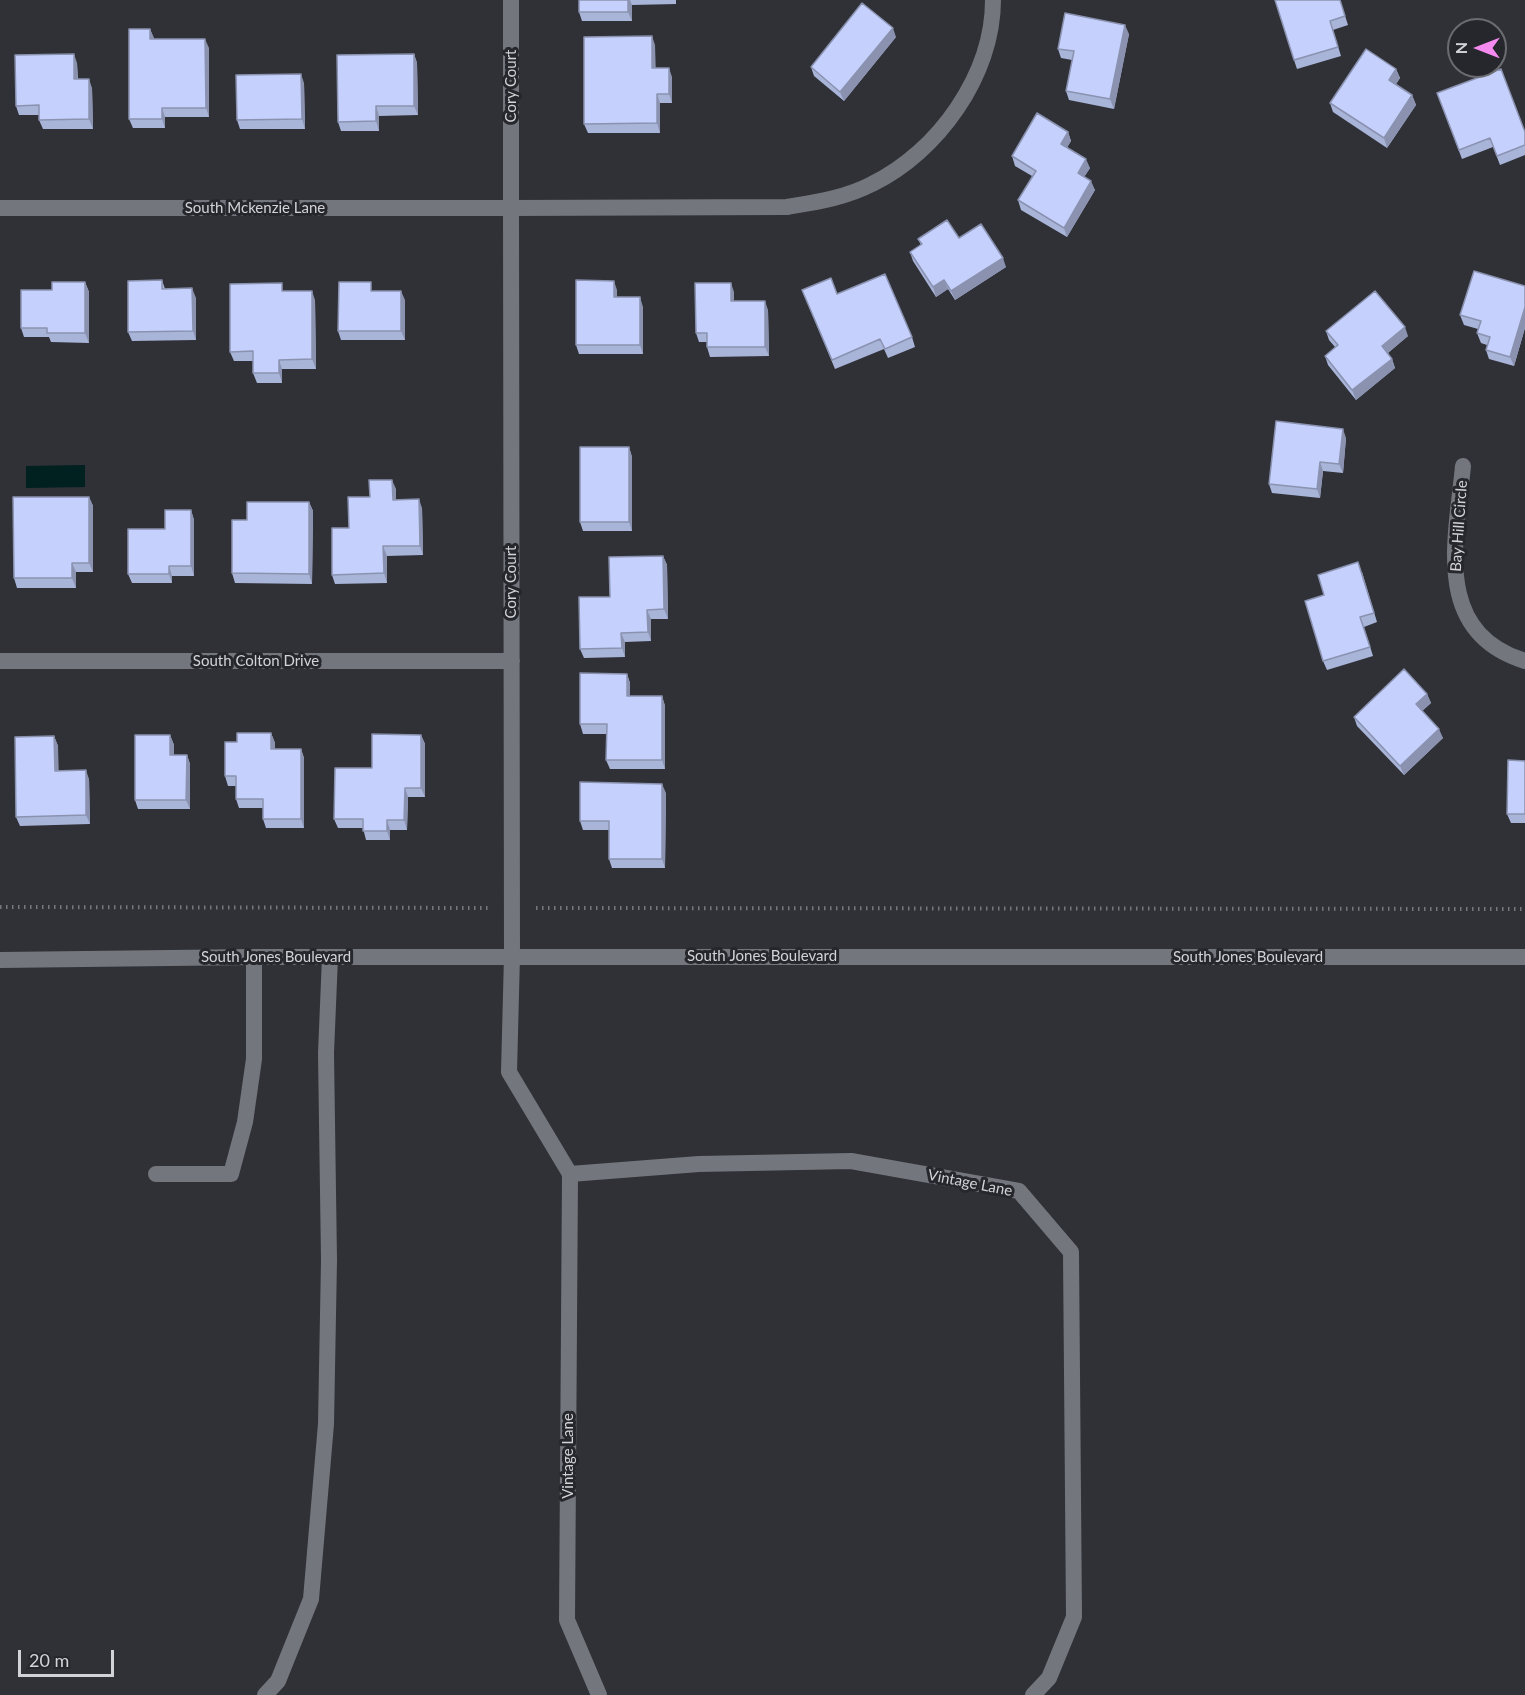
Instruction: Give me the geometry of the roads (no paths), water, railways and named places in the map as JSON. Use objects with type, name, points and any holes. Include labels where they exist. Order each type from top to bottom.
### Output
[{"type":"street","name":"Cory Court","points":[[511,0],[512,956]]},
{"type":"street","points":[[511,208],[787,207],[830,200],[872,184],[904,165],[932,141],[956,111],[974,79],[987,44],[993,0]]},
{"type":"street","name":"South Mckenzie Lane","points":[[0,208],[511,208]]},
{"type":"street","name":"Bay Hill Circle","points":[[1463,466],[1454,567],[1458,596],[1468,620],[1487,641],[1512,657],[1525,661]]},
{"type":"street","name":"South Colton Drive","points":[[0,661],[512,662]]},
{"type":"street","points":[[512,956],[509,1072],[570,1174]]},
{"type":"street","name":"South Jones Boulevard","points":[[0,960],[512,956],[1525,957]]},
{"type":"street","points":[[156,1174],[231,1174],[245,1122],[254,1059],[254,957]]},
{"type":"street","points":[[265,1695],[278,1681],[311,1599],[326,1424],[328,1248],[326,1053],[330,957]]},
{"type":"street","name":"Vintage Lane","points":[[599,1695],[567,1620],[570,1174],[699,1164],[851,1161],[1019,1191],[1071,1252],[1074,1617],[1049,1678],[1033,1695]]}]
